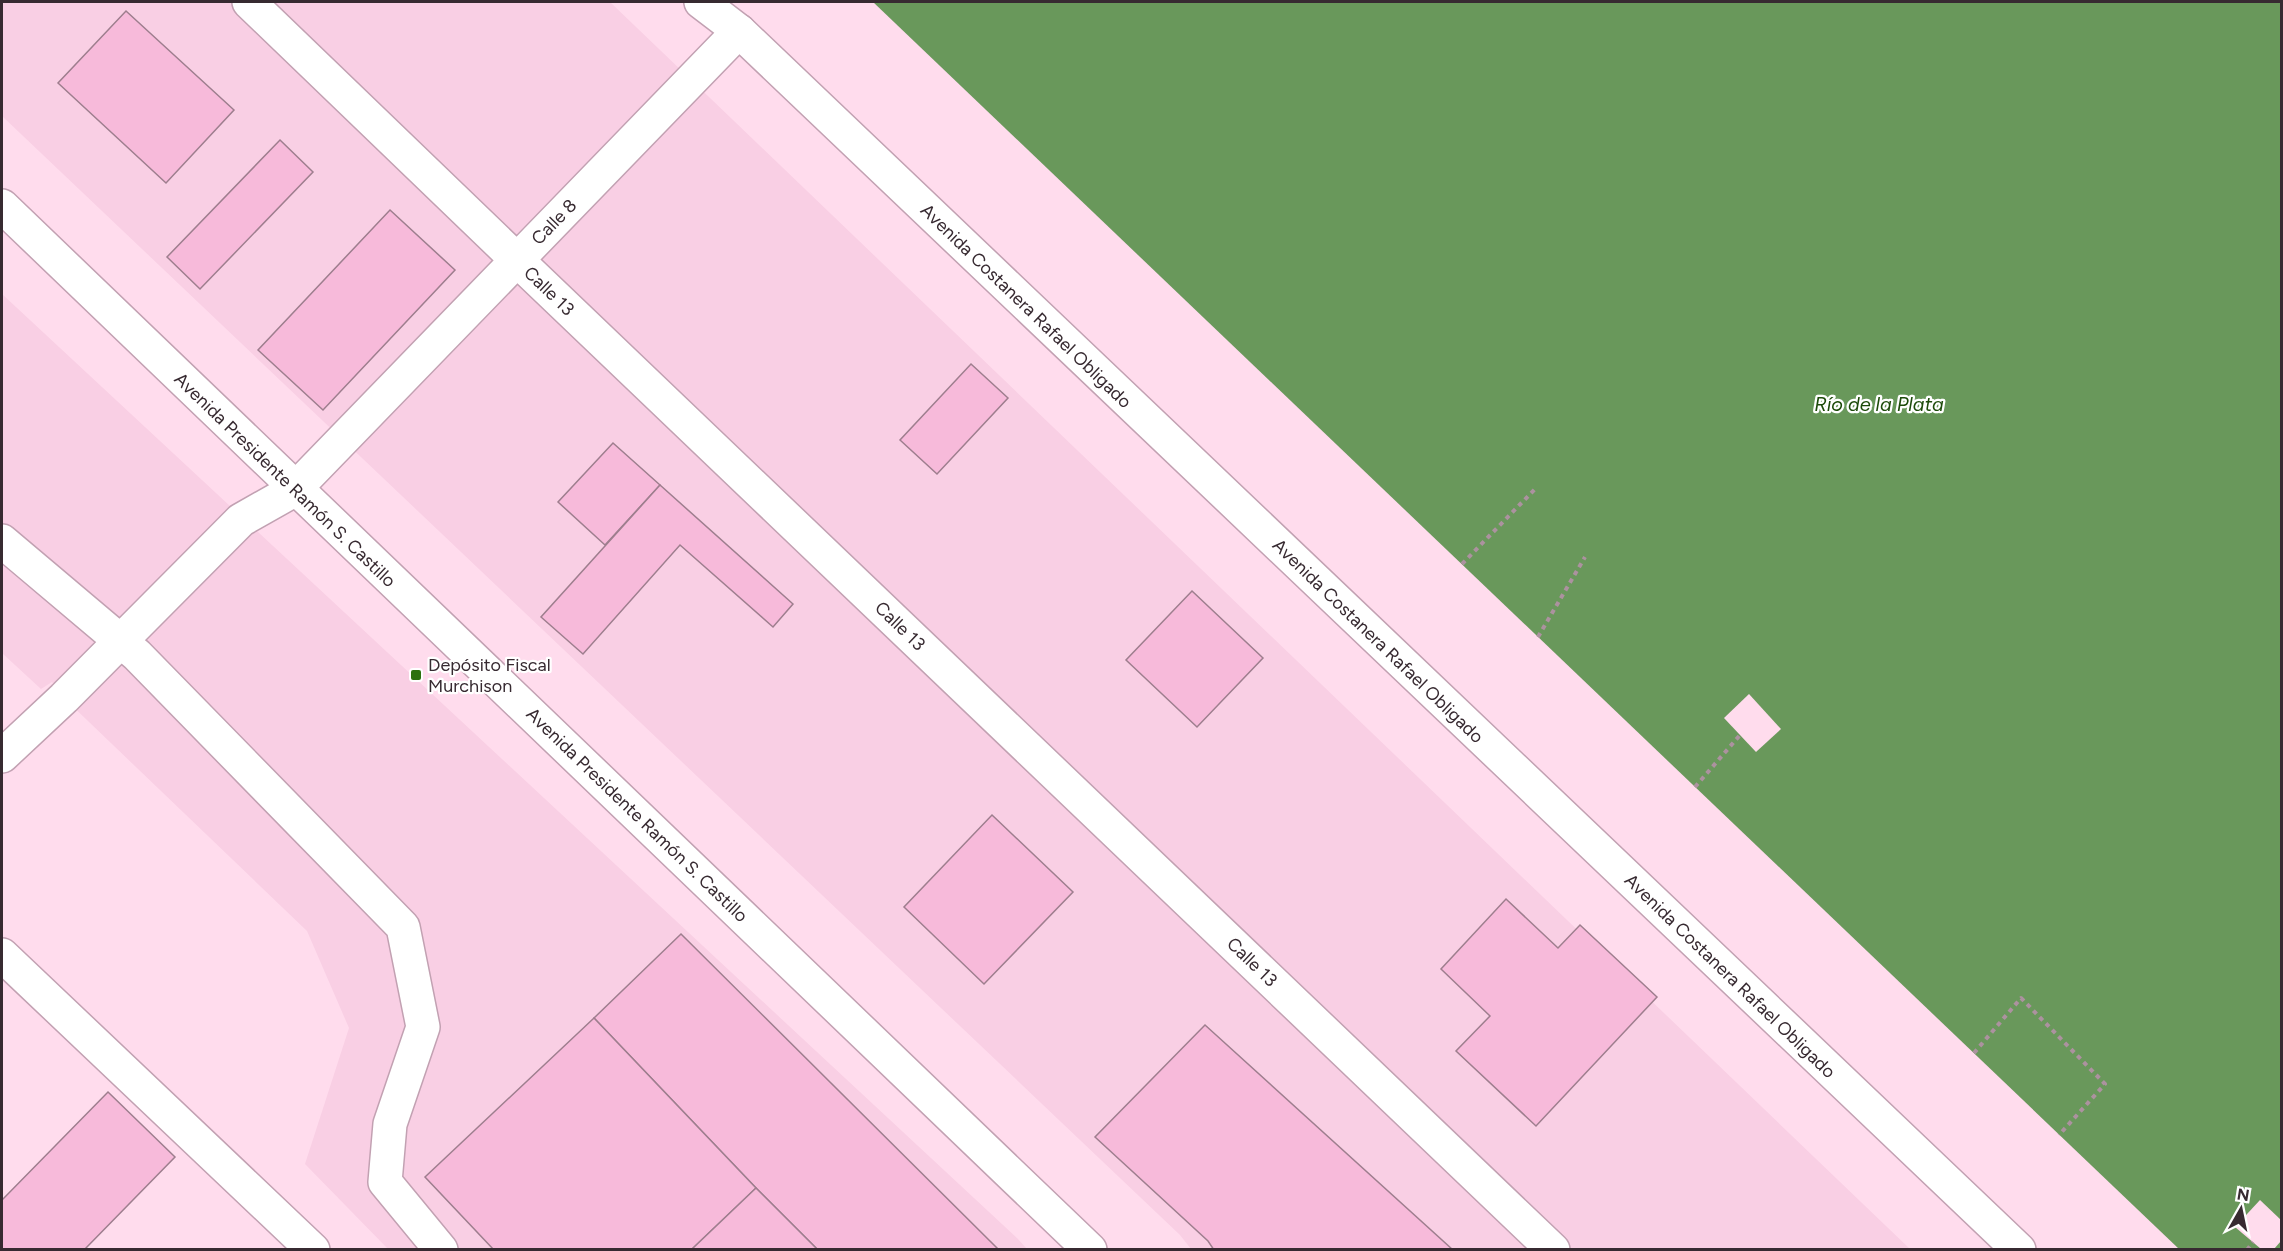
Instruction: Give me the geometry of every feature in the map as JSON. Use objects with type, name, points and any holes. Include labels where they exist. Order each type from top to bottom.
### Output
[{"type":"main road","name":"Calle 13","points":[[249,2],[1553,1250]]},
{"type":"main road","name":"Avenida Costanera Rafael Obligado","points":[[701,2],[739,32],[2019,1250]]},
{"type":"main road","name":"Avenida Costanera Rafael Obligado","points":[[721,2],[739,32]]},
{"type":"main road","name":"Calle 8","points":[[2,756],[64,698],[241,520],[294,490],[739,32]]},
{"type":"main road","name":"Avenida Presidente Ramón S. Castillo","points":[[2,206],[294,490],[471,656],[1090,1250]]},
{"type":"main road","points":[[2,541],[105,629],[121,639],[403,927],[423,1027],[390,1124],[385,1182],[441,1250]]},
{"type":"main road","points":[[2,956],[313,1250]]},
{"type":"path","points":[[1462,564],[1537,487]]},
{"type":"path","points":[[1538,637],[1586,557]]},
{"type":"path","points":[[1695,787],[1740,735]]},
{"type":"path","points":[[1974,1053],[2021,998],[2105,1084],[2060,1135]]},
{"type":"path","points":[[2247,1250],[2253,1242]]},
{"type":"shaded area","points":[[2,2],[610,2],[1910,1249],[1191,1249],[1180,1235],[2,116]]},
{"type":"shaded area","points":[[2,294],[1027,1249],[388,1249],[305,1164],[349,1028],[307,931],[64,698],[52,682],[41,689],[2,653]]},
{"type":"water","name":"Río de la Plata","points":[[873,2],[2281,2],[2281,1249],[2179,1249]]},
{"type":"pier","points":[[1749,694],[1781,729],[1756,752],[1724,718]]},
{"type":"pier","points":[[2260,1200],[2281,1220],[2281,1241],[2274,1249],[2261,1249],[2235,1227]]},
{"type":"building","points":[[126,11],[234,110],[166,183],[58,83]]},
{"type":"building","points":[[280,140],[313,172],[200,289],[167,257]]},
{"type":"building","points":[[390,210],[455,270],[323,410],[258,350]]},
{"type":"building","points":[[971,364],[1008,398],[937,474],[900,440]]},
{"type":"building","points":[[613,443],[660,485],[605,545],[558,502]]},
{"type":"building","points":[[660,485],[793,604],[773,627],[680,545],[583,654],[541,617]]},
{"type":"building","points":[[1192,591],[1263,658],[1197,727],[1126,660]]},
{"type":"building","points":[[992,815],[1073,892],[984,984],[904,907]]},
{"type":"building","points":[[1506,899],[1558,948],[1580,925],[1657,997],[1536,1126],[1456,1051],[1490,1016],[1441,969]]},
{"type":"building","points":[[681,934],[999,1250],[818,1250],[594,1018]]},
{"type":"building","points":[[594,1018],[756,1188],[691,1250],[494,1250],[425,1177]]},
{"type":"building","points":[[1205,1025],[1453,1250],[1214,1250],[1208,1241],[1095,1137]]},
{"type":"building","points":[[108,1092],[175,1157],[84,1250],[2,1250],[2,1200]]},
{"type":"building","points":[[756,1188],[818,1250],[691,1250]]},
{"type":"place","name":"Depósito Fiscal Murchison","points":[[416,675]]}]
